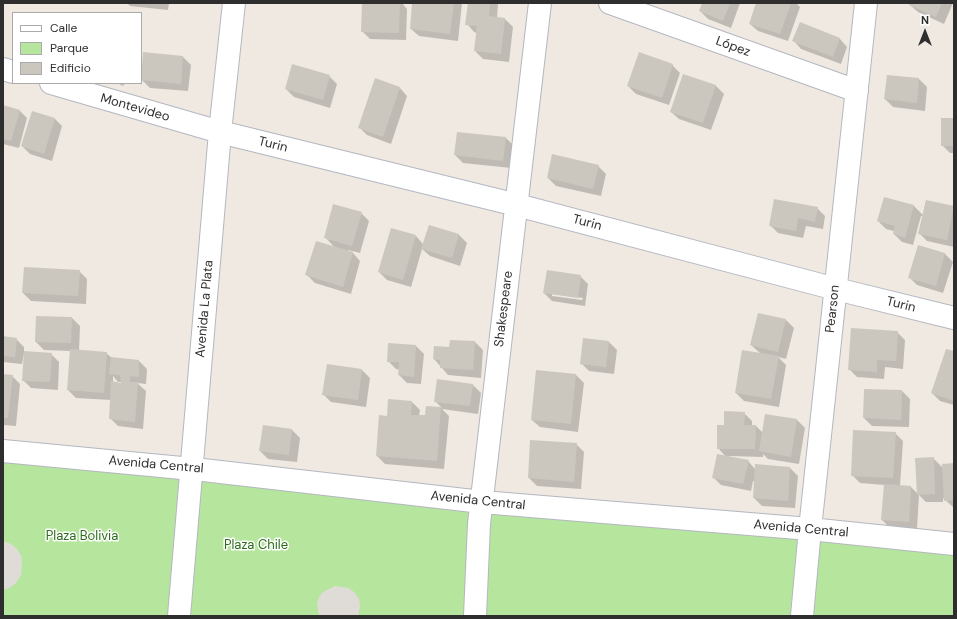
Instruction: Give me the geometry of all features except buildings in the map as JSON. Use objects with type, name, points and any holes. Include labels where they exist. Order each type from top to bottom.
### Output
[{"type":"street","name":"Avenida La Plata","points":[[179,616],[220,132],[234,3]]},
{"type":"street","name":"Shakespeare","points":[[475,616],[479,524],[540,3]]},
{"type":"street","name":"López","points":[[610,3],[857,91]]},
{"type":"street","name":"Pearson","points":[[802,616],[866,3]]},
{"type":"street","name":"Montevideo","points":[[54,84],[220,132]]},
{"type":"street","name":"Turin","points":[[220,132],[517,205],[836,289],[954,318]]},
{"type":"street","name":"Avenida Central","points":[[3,451],[191,468],[482,502],[810,529],[954,544]]},
{"type":"green space","points":[[3,450],[954,544],[954,616],[3,616]]},
{"type":"shaded area","points":[[3,541],[11,544],[17,549],[21,555],[22,562],[21,575],[16,583],[3,590]]},
{"type":"shaded area","points":[[335,586],[349,588],[355,593],[359,599],[360,606],[358,616],[319,616],[317,604],[319,597],[323,592]]},
{"type":"park label","name":"Plaza Bolivia","points":[[82,537]]},
{"type":"park label","name":"Plaza Chile","points":[[256,546]]}]
